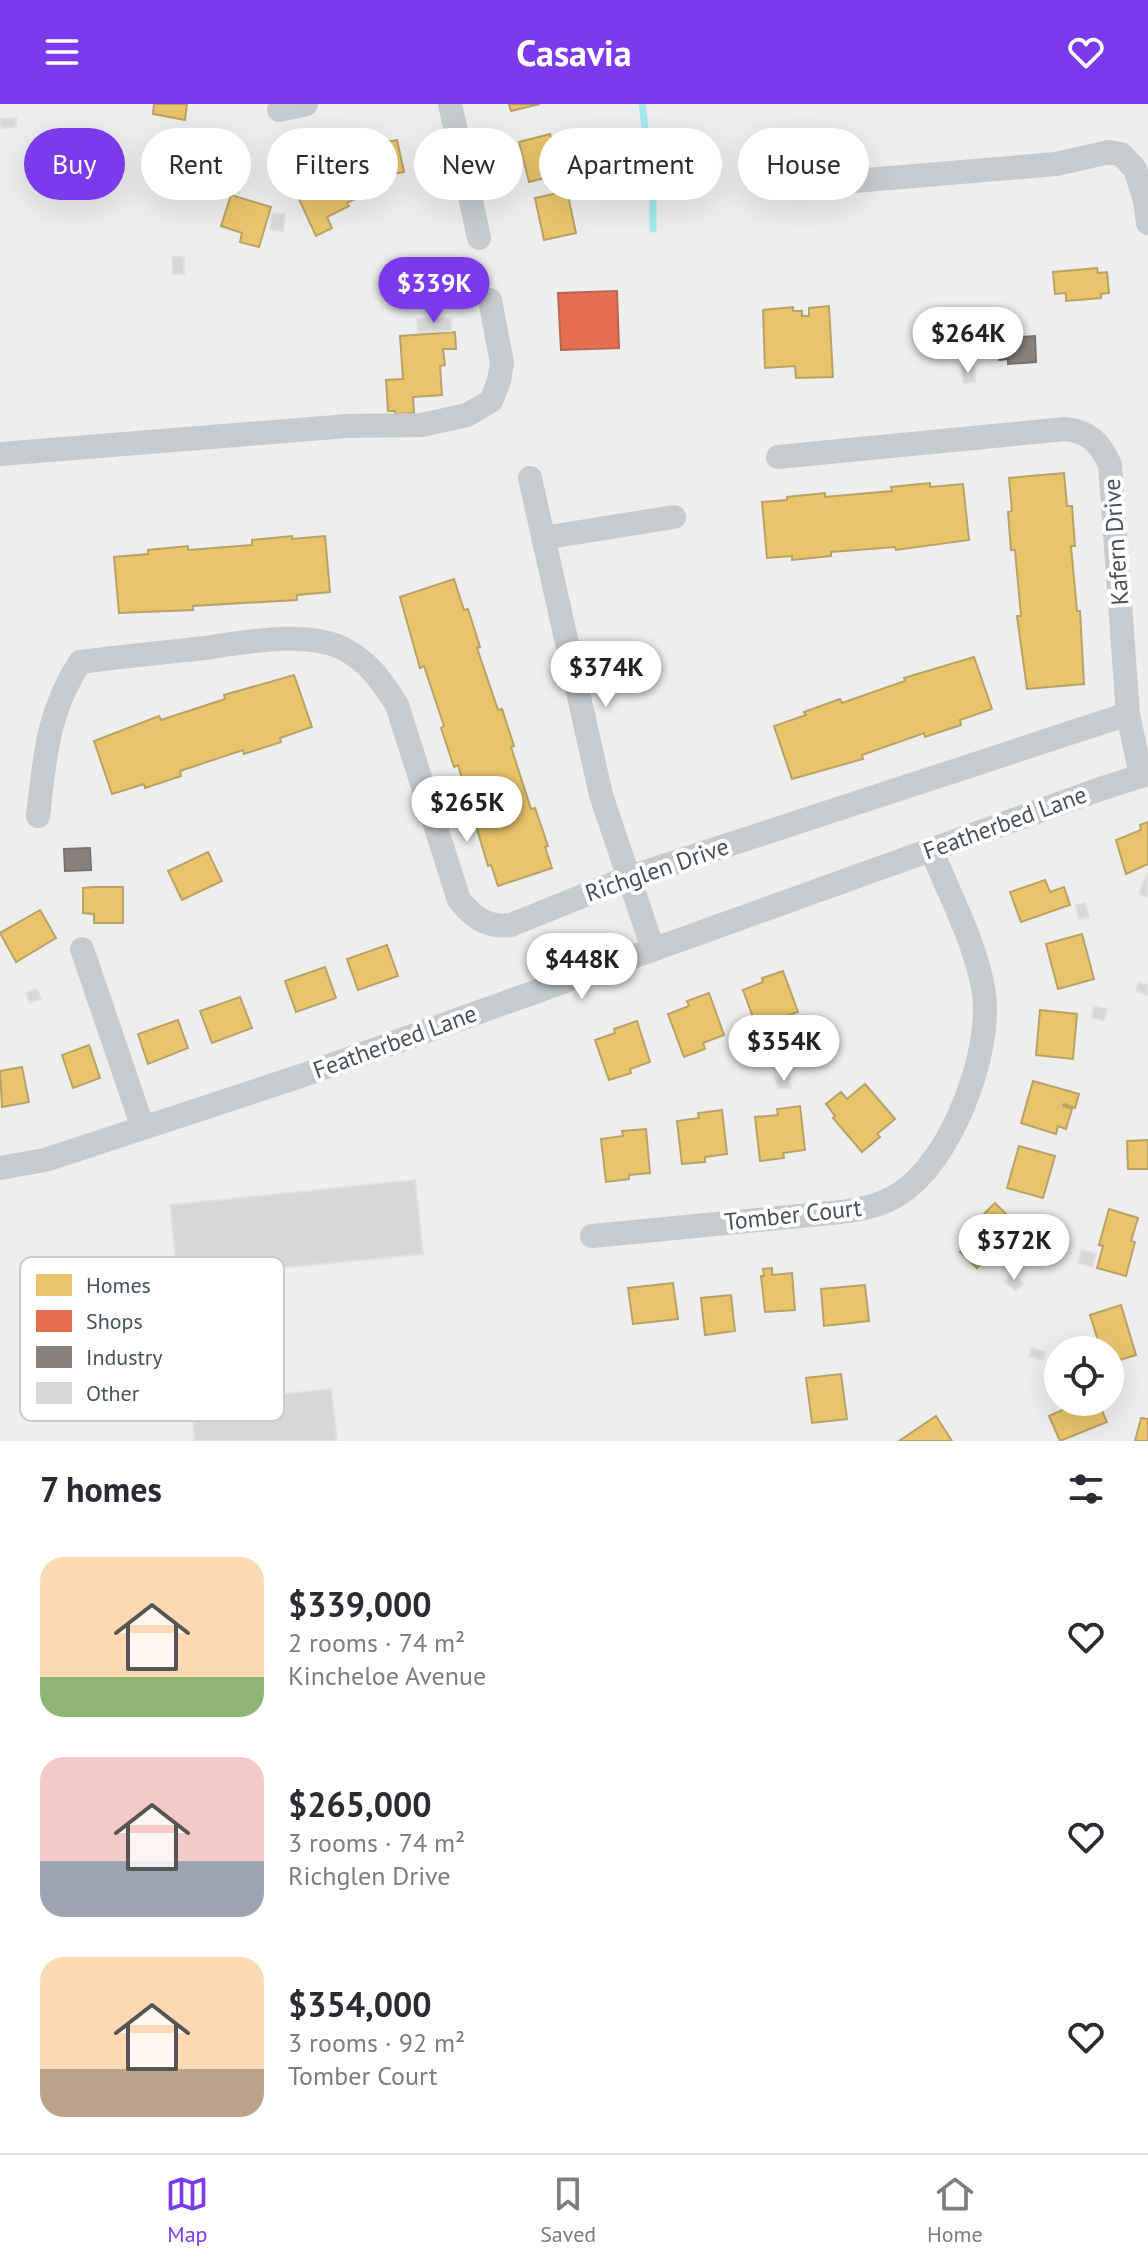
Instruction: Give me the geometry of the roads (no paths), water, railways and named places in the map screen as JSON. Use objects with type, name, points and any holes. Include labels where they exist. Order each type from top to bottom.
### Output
[{"type":"street","points":[[279,110],[306,104]]},
{"type":"street","points":[[450,104],[479,238]]},
{"type":"street","points":[[869,180],[1056,164],[1109,152],[1121,154],[1135,169],[1145,200],[1148,223]]},
{"type":"street","points":[[0,454],[348,426],[422,425],[467,415],[491,401],[499,381],[502,363],[490,300]]},
{"type":"street","name":"Kafern Drive","points":[[778,457],[1065,429],[1079,430],[1094,439],[1104,450],[1110,465],[1128,714],[1144,775]]},
{"type":"street","points":[[530,478],[601,795],[653,949]]},
{"type":"street","points":[[543,538],[674,517]]},
{"type":"street","name":"Richglen Drive","points":[[38,816],[47,737],[55,710],[80,662],[280,639],[316,641],[340,647],[363,661],[381,678],[397,705],[459,900],[471,913],[495,927],[511,925],[627,878],[1128,714]]},
{"type":"street","name":"Featherbed Lane","points":[[0,1168],[45,1160],[301,1076],[1144,775]]},
{"type":"street","name":"Tomber Court","points":[[592,1236],[873,1207],[898,1195],[941,1154],[954,1129],[977,1061],[985,1030],[984,995],[977,961],[931,849]]},
{"type":"street","points":[[82,949],[143,1128]]},
{"type":"waterway","points":[[642,104],[653,191],[653,229]]}]
